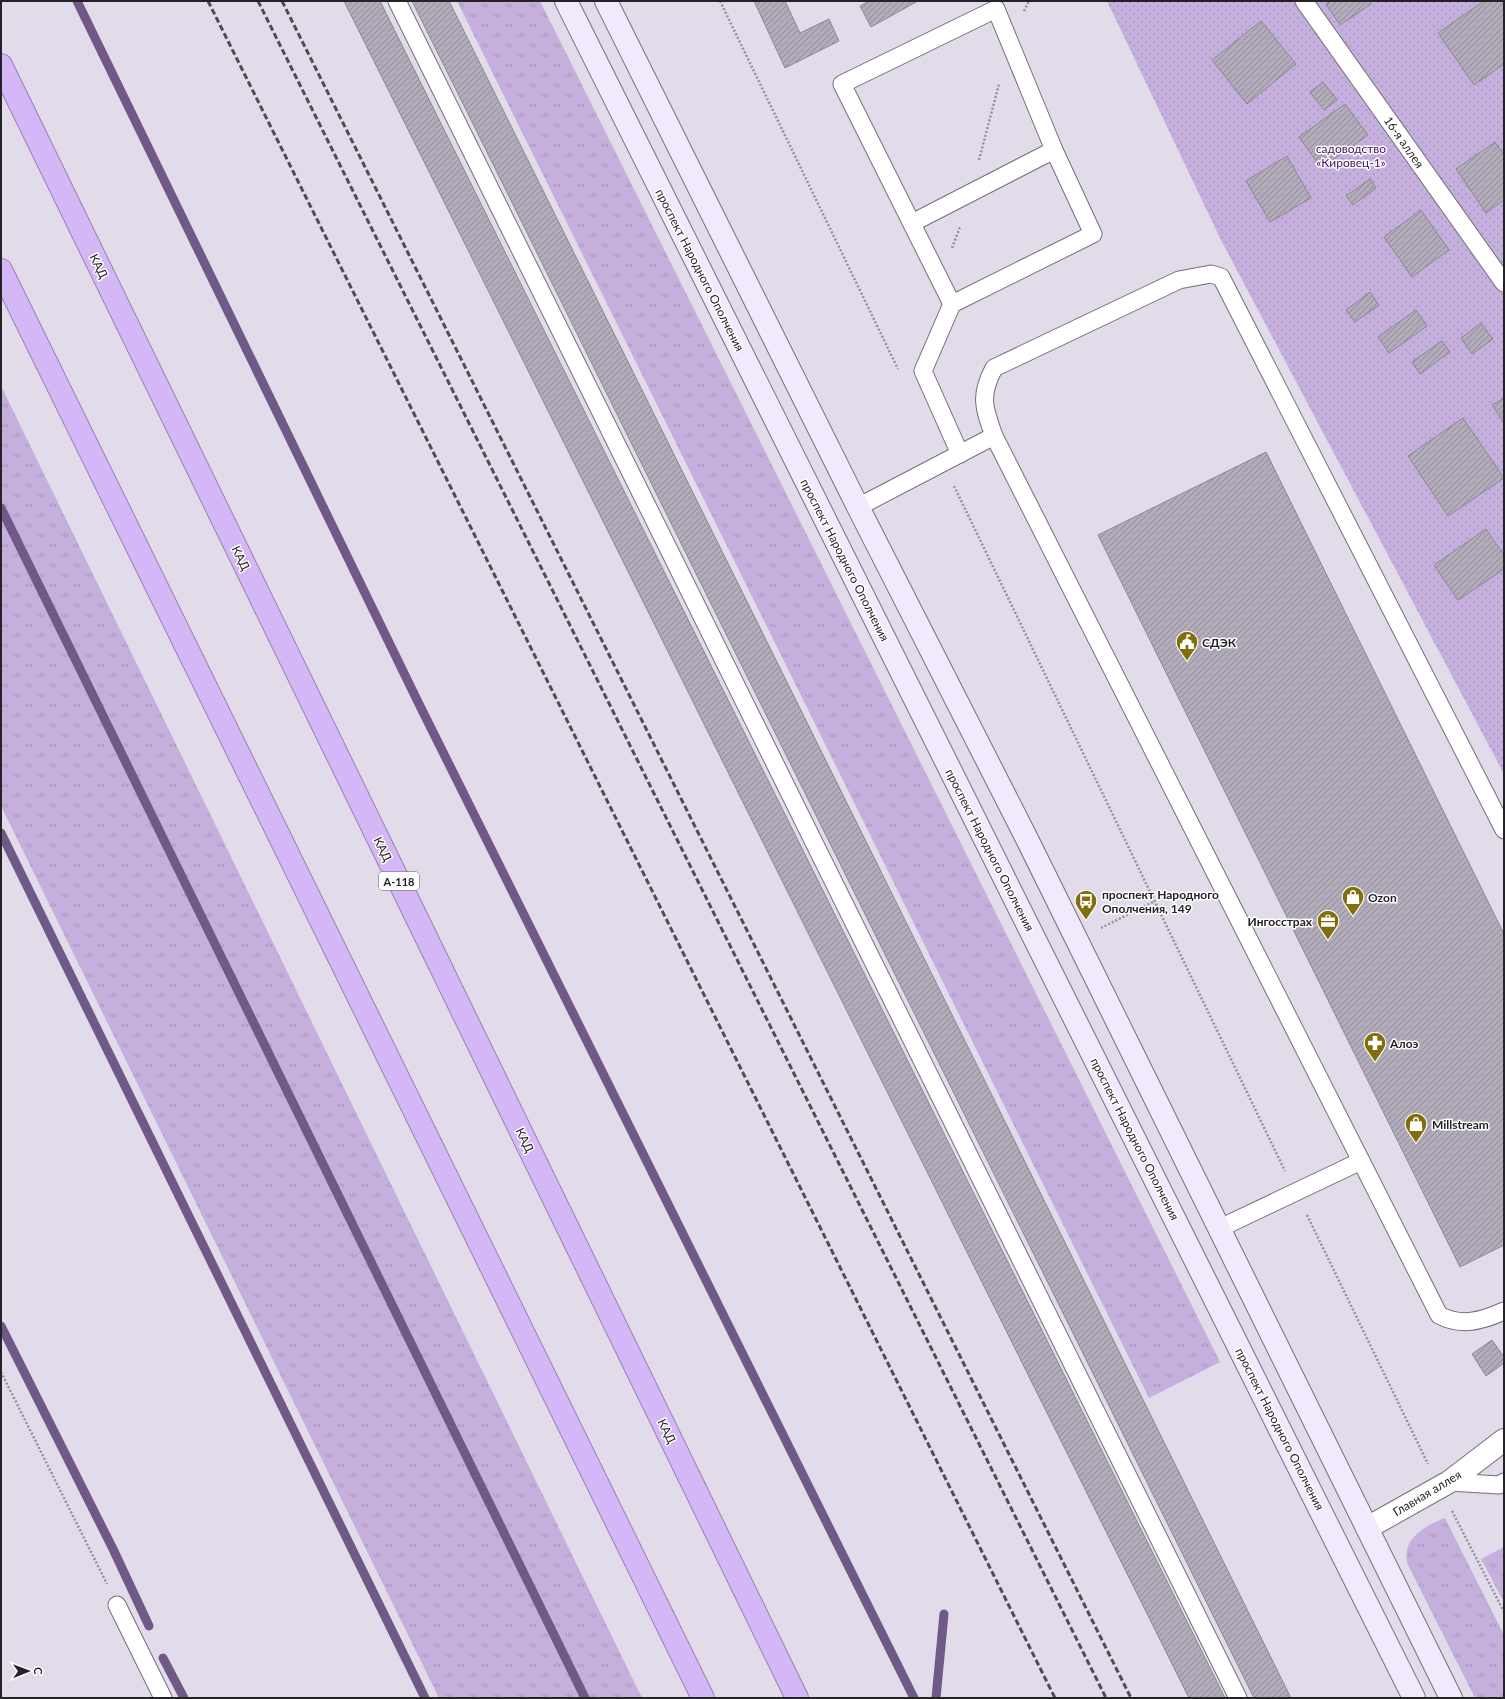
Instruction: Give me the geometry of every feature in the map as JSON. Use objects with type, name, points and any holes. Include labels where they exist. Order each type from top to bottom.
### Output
[{"type":"highway","name":"КАД","points":[[1,65],[797,1698]]},
{"type":"highway","points":[[1,270],[703,1698]]},
{"type":"main road","name":"проспект Народного Ополчения","points":[[566,1],[1414,1698]]},
{"type":"main road","points":[[606,1],[858,507],[1025,836],[1451,1698]]},
{"type":"street","name":"Главная аллея","points":[[1367,1528],[1445,1485],[1504,1440]]},
{"type":"lane","points":[[397,1],[1238,1698]]},
{"type":"lane","name":"16-я аллея","points":[[1304,1],[1504,283]]},
{"type":"lane","points":[[952,304],[842,84],[996,8],[1054,150],[1093,234],[952,304],[923,371],[960,454]]},
{"type":"lane","points":[[912,223],[1054,150]]},
{"type":"lane","points":[[1504,830],[1221,277],[1211,274],[1179,280],[994,368],[986,384],[984,408],[994,436],[1439,1315],[1449,1320],[1469,1323],[1504,1311]]},
{"type":"lane","points":[[858,507],[994,436]]},
{"type":"lane","points":[[1218,1229],[1361,1161]]},
{"type":"lane","points":[[1445,1485],[1499,1485],[1504,1482]]},
{"type":"lane","points":[[117,1605],[163,1698]]},
{"type":"path","points":[[720,1],[900,373]]},
{"type":"path","points":[[943,463],[1296,1192],[1445,1485],[1504,1612]]},
{"type":"path","points":[[1100,929],[1155,901]]},
{"type":"path","points":[[1,1372],[117,1605]]},
{"type":"green space","points":[[457,1],[540,1],[1220,1362],[1149,1398]]},
{"type":"green space","name":"садоводство «Кировец-1»","points":[[1107,1],[1504,1],[1504,774],[1221,240]]},
{"type":"green space","points":[[1,386],[642,1698],[439,1698],[1,806]]},
{"type":"green space","points":[[1445,1518],[1504,1635],[1504,1698],[1475,1698],[1407,1563],[1407,1550],[1412,1539],[1428,1526]]},
{"type":"green space","points":[[1504,1547],[1504,1602],[1481,1559]]},
{"type":"building","points":[[344,1],[380,1],[1225,1698],[1189,1698]]},
{"type":"building","points":[[412,1],[449,1],[1291,1698],[1254,1698]]},
{"type":"building","points":[[754,1],[785,1],[800,33],[829,19],[839,41],[785,68]]},
{"type":"building","points":[[869,1],[918,1],[871,27],[860,6]]},
{"type":"building","points":[[1331,1],[1369,1],[1371,4],[1340,25],[1326,4]]},
{"type":"building","points":[[1484,1],[1504,1],[1504,64],[1474,85],[1438,33]]},
{"type":"building","points":[[1261,21],[1296,64],[1247,104],[1212,60]]},
{"type":"building","points":[[1323,82],[1337,100],[1324,110],[1310,92]]},
{"type":"building","points":[[1345,104],[1368,135],[1321,168],[1299,137]]},
{"type":"building","points":[[1495,142],[1504,155],[1504,200],[1486,213],[1456,169]]},
{"type":"building","points":[[1287,156],[1311,198],[1270,222],[1246,181]]},
{"type":"building","points":[[1370,179],[1376,188],[1353,205],[1346,196]]},
{"type":"building","points":[[1421,210],[1449,250],[1412,277],[1384,237]]},
{"type":"building","points":[[1370,292],[1379,305],[1355,322],[1346,310]]},
{"type":"building","points":[[1416,310],[1427,326],[1389,353],[1378,337]]},
{"type":"building","points":[[1481,323],[1493,339],[1472,354],[1461,338]]},
{"type":"building","points":[[1442,341],[1450,352],[1420,374],[1412,362]]},
{"type":"building","points":[[1504,398],[1504,423],[1492,405]]},
{"type":"building","points":[[1463,418],[1504,478],[1448,516],[1408,456]]},
{"type":"building","points":[[1266,452],[1504,934],[1504,1245],[1460,1267],[1098,535]]},
{"type":"building","points":[[1486,529],[1504,555],[1504,569],[1458,600],[1434,565]]},
{"type":"building","points":[[1492,1340],[1504,1357],[1504,1363],[1486,1376],[1472,1354]]},
{"type":"waterway","points":[[77,1],[418,702],[914,1698]]},
{"type":"waterway","points":[[1,508],[585,1698]]},
{"type":"waterway","points":[[1,833],[425,1698]]},
{"type":"waterway","points":[[1,1326],[113,1549],[149,1626]]},
{"type":"waterway","points":[[936,1698],[944,1614]]},
{"type":"waterway","points":[[163,1658],[184,1698]]},
{"type":"railway","points":[[208,1],[1055,1698]]},
{"type":"railway","points":[[258,1],[1106,1698]]},
{"type":"railway","points":[[282,1],[1131,1698]]},
{"type":"place","name":"СДЭК","points":[[1187,662]]},
{"type":"place","name":"Ozon","points":[[1353,916]]},
{"type":"place","name":"проспект Народного Ополчения, 149","points":[[1086,920]]},
{"type":"place","name":"Ингосстрах","points":[[1328,940]]},
{"type":"place","name":"Алоэ","points":[[1375,1062]]},
{"type":"place","name":"Millstream","points":[[1416,1144]]}]
